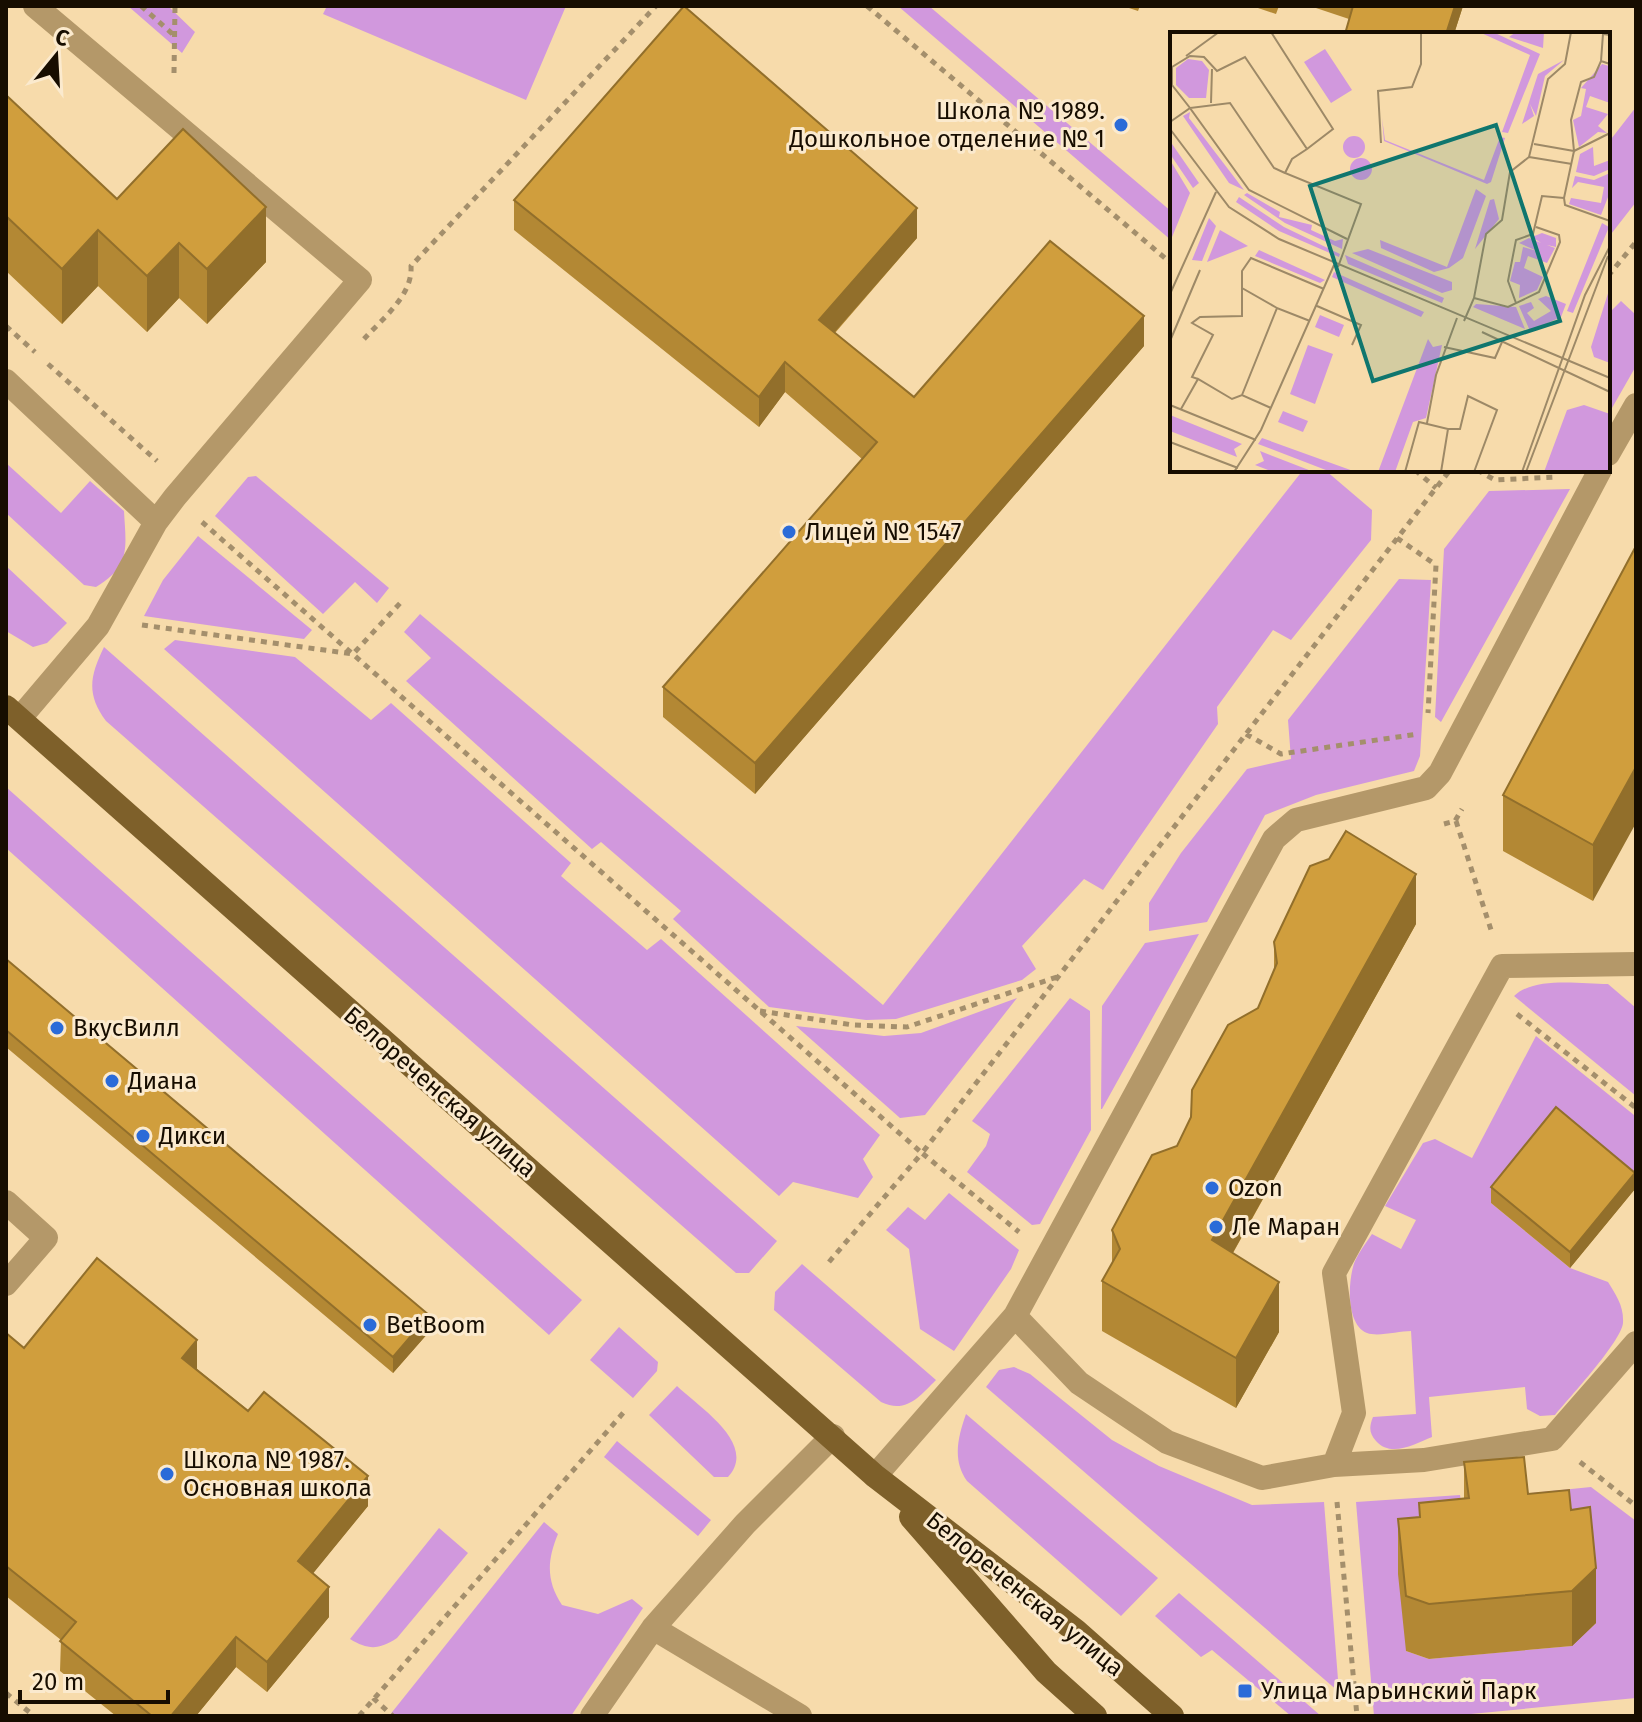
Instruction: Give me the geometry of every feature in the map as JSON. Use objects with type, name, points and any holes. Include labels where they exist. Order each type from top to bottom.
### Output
[{"type":"main road","name":"Белореченская улица","points":[[13,712],[833,1436],[875,1476],[1046,1672],[1095,1716]]},
{"type":"main road","name":"Белореченская улица","points":[[875,1476],[1076,1631],[1172,1716]]},
{"type":"lane","points":[[13,712],[98,626],[156,522],[360,280],[35,6]]},
{"type":"lane","points":[[6,381],[156,522]]},
{"type":"lane","points":[[1610,450],[1636,405]]},
{"type":"lane","points":[[875,1476],[1015,1316],[1274,839],[1296,820],[1426,788],[1440,773],[1599,472]]},
{"type":"lane","points":[[1334,1465],[1354,1413],[1334,1273],[1502,966],[1636,964]]},
{"type":"lane","points":[[6,1202],[46,1238],[6,1284]]},
{"type":"lane","points":[[1015,1316],[1079,1383],[1167,1442],[1262,1478],[1334,1465],[1424,1460],[1552,1439],[1636,1343]]},
{"type":"lane","points":[[592,1716],[653,1628],[745,1524],[833,1436]]},
{"type":"lane","points":[[653,1628],[800,1716]]},
{"type":"path","points":[[141,6],[176,38]]},
{"type":"path","points":[[172,121],[175,6]]},
{"type":"path","points":[[867,6],[1170,262]]},
{"type":"path","points":[[1610,274],[1636,242]]},
{"type":"path","points":[[6,326],[353,654],[922,1153],[1048,1256]]},
{"type":"path","points":[[1417,472],[1436,488]]},
{"type":"path","points":[[829,1262],[922,1153],[1448,472]]},
{"type":"path","points":[[1481,472],[1495,480],[1558,477],[1558,472]]},
{"type":"path","points":[[1397,538],[1436,565],[1426,733]]},
{"type":"path","points":[[353,654],[403,600]]},
{"type":"path","points":[[98,626],[132,624],[353,654]]},
{"type":"path","points":[[1246,734],[1281,754],[1426,733],[1454,745]]},
{"type":"path","points":[[1468,796],[1456,820],[1493,937]]},
{"type":"path","points":[[1439,825],[1456,820]]},
{"type":"path","points":[[759,1011],[853,1025],[907,1027],[1058,977]]},
{"type":"path","points":[[1488,991],[1636,1108]]},
{"type":"path","points":[[359,1716],[624,1412]]},
{"type":"path","points":[[1552,1439],[1636,1506]]},
{"type":"path","points":[[1334,1465],[1357,1716]]},
{"type":"path","points":[[6,1693],[34,1716]]},
{"type":"path","points":[[373,1698],[393,1716]]},
{"type":"shaded area","points":[[128,6],[168,6],[195,32],[182,53]]},
{"type":"shaded area","points":[[327,6],[566,6],[526,100],[323,14]]},
{"type":"shaded area","points":[[898,6],[929,6],[1170,210],[1170,239]]},
{"type":"shaded area","points":[[1636,107],[1636,202],[1610,235],[1610,140]]},
{"type":"shaded area","points":[[1621,301],[1636,315],[1636,366],[1610,412],[1610,312]]},
{"type":"shaded area","points":[[6,463],[61,513],[90,481],[124,511],[124,555],[107,579],[96,587],[84,585],[6,513]]},
{"type":"shaded area","points":[[1301,472],[1327,472],[1372,510],[1371,540],[1291,640],[1273,630],[1217,707],[1218,724],[1103,890],[1084,879],[1022,946],[1036,969],[1022,980],[896,1019],[866,1020],[769,1007],[673,919],[681,911],[601,842],[592,849],[406,681],[431,658],[404,632],[420,614],[883,1005]]},
{"type":"shaded area","points":[[256,476],[389,588],[377,603],[355,582],[323,614],[215,516],[248,477]]},
{"type":"shaded area","points":[[1570,489],[1441,722],[1435,717],[1444,549],[1489,491]]},
{"type":"shaded area","points":[[198,536],[312,630],[304,639],[144,616],[163,580]]},
{"type":"shaded area","points":[[6,566],[67,623],[47,643],[33,647],[6,631]]},
{"type":"shaded area","points":[[1399,579],[1431,580],[1420,756],[1414,771],[1316,795],[1265,815],[1207,922],[1149,931],[1149,903],[1181,853],[1247,769],[1291,759],[1288,720]]},
{"type":"shaded area","points":[[175,640],[295,657],[371,720],[391,703],[571,863],[561,876],[647,950],[661,939],[880,1135],[863,1159],[873,1177],[858,1198],[793,1182],[779,1196],[164,649]]},
{"type":"shaded area","points":[[104,647],[777,1241],[749,1273],[736,1273],[106,721],[95,702],[92,685]]},
{"type":"shaded area","points":[[6,787],[582,1300],[549,1335],[6,848]]},
{"type":"shaded area","points":[[1199,934],[1101,1109],[1102,1006],[1145,943]]},
{"type":"shaded area","points":[[1546,983],[1608,984],[1636,1008],[1636,1096],[1514,996]]},
{"type":"shaded area","points":[[1017,998],[925,1115],[900,1118],[796,1026],[884,1036],[921,1033]]},
{"type":"shaded area","points":[[1070,998],[1090,1011],[1091,1130],[1040,1224],[1032,1225],[967,1172],[986,1146],[990,1134],[972,1121]]},
{"type":"shaded area","points":[[1536,1036],[1634,1115],[1636,1113],[1636,1189],[1556,1124],[1491,1203],[1570,1268],[1608,1282],[1622,1311],[1620,1332],[1555,1415],[1540,1416],[1527,1409],[1525,1387],[1429,1397],[1432,1437],[1411,1446],[1389,1449],[1374,1438],[1371,1424],[1373,1417],[1416,1414],[1411,1331],[1377,1334],[1360,1328],[1350,1300],[1355,1261],[1372,1234],[1401,1249],[1416,1220],[1385,1206],[1423,1143],[1435,1139],[1472,1158]]},
{"type":"shaded area","points":[[949,1193],[1019,1250],[1011,1269],[954,1351],[920,1329],[909,1249],[886,1230],[908,1207],[925,1220]]},
{"type":"shaded area","points":[[802,1264],[936,1380],[918,1398],[898,1406],[881,1402],[774,1310],[775,1292]]},
{"type":"shaded area","points":[[619,1327],[658,1362],[657,1371],[633,1398],[590,1360]]},
{"type":"shaded area","points":[[1014,1367],[1030,1374],[1112,1440],[1159,1466],[1252,1505],[1324,1502],[1339,1692],[986,1387],[999,1370]]},
{"type":"shaded area","points":[[677,1386],[722,1427],[731,1440],[736,1452],[735,1465],[728,1477],[714,1477],[649,1415]]},
{"type":"shaded area","points":[[966,1414],[1158,1578],[1121,1616],[967,1481],[958,1457]]},
{"type":"shaded area","points":[[617,1441],[711,1520],[698,1536],[604,1457]]},
{"type":"shaded area","points":[[1591,1487],[1636,1521],[1636,1698],[1450,1716],[1374,1716],[1356,1502],[1460,1495],[1469,1553],[1406,1651],[1429,1659],[1571,1646],[1596,1623],[1590,1563],[1522,1494]]},
{"type":"shaded area","points":[[544,1522],[558,1534],[550,1570],[553,1587],[562,1605],[598,1614],[632,1599],[643,1608],[571,1716],[389,1716]]},
{"type":"shaded area","points":[[439,1528],[468,1553],[397,1638],[374,1647],[350,1639]]},
{"type":"shaded area","points":[[1179,1593],[1321,1716],[1291,1716],[1212,1650],[1201,1657],[1155,1616]]},
{"type":"building","points":[[684,6],[917,208],[819,320],[914,397],[1050,241],[1144,316],[755,763],[663,687],[877,442],[785,362],[759,397],[514,200]]},
{"type":"building","points":[[1353,6],[1455,6],[1447,32],[1346,32]]},
{"type":"building","points":[[6,95],[117,199],[183,129],[266,207],[207,269],[179,243],[147,276],[98,230],[62,269],[6,216]]},
{"type":"building","points":[[1636,546],[1636,767],[1593,845],[1503,795]]},
{"type":"building","points":[[1346,831],[1416,874],[1212,1240],[1279,1282],[1236,1358],[1102,1281],[1120,1249],[1112,1230],[1152,1155],[1177,1146],[1191,1117],[1192,1090],[1228,1025],[1258,1008],[1277,963],[1274,942],[1310,866],[1329,859]]},
{"type":"building","points":[[6,959],[429,1315],[393,1357],[6,1030]]},
{"type":"building","points":[[1556,1107],[1635,1173],[1570,1252],[1491,1187]]},
{"type":"building","name":"Школа № 1987. Основная школа","points":[[97,1258],[197,1340],[182,1358],[248,1411],[264,1392],[368,1476],[298,1561],[329,1587],[267,1662],[236,1637],[171,1716],[152,1716],[60,1641],[76,1622],[6,1566],[6,1333],[24,1348]]},
{"type":"building","points":[[1524,1457],[1528,1494],[1569,1490],[1571,1510],[1590,1507],[1596,1568],[1572,1591],[1429,1604],[1406,1596],[1398,1519],[1420,1517],[1419,1503],[1469,1498],[1464,1462]]},
{"type":"place","name":"Школа № 1989. Дошкольное отделение № 1","points":[[1121,125]]},
{"type":"place","name":"Лицей № 1547","points":[[789,532]]},
{"type":"place","name":"ВкусВилл","points":[[57,1028]]},
{"type":"place","name":"Диана","points":[[112,1081]]},
{"type":"place","name":"Дикси","points":[[143,1136]]},
{"type":"place","name":"Ozon","points":[[1212,1188]]},
{"type":"place","name":"Ле Маран","points":[[1216,1227]]},
{"type":"place","name":"BetBoom","points":[[370,1325]]},
{"type":"place","name":"Школа № 1987. Основная школа","points":[[167,1474]]},
{"type":"place","name":"Улица Марьинский Парк","points":[[1245,1691]]}]
